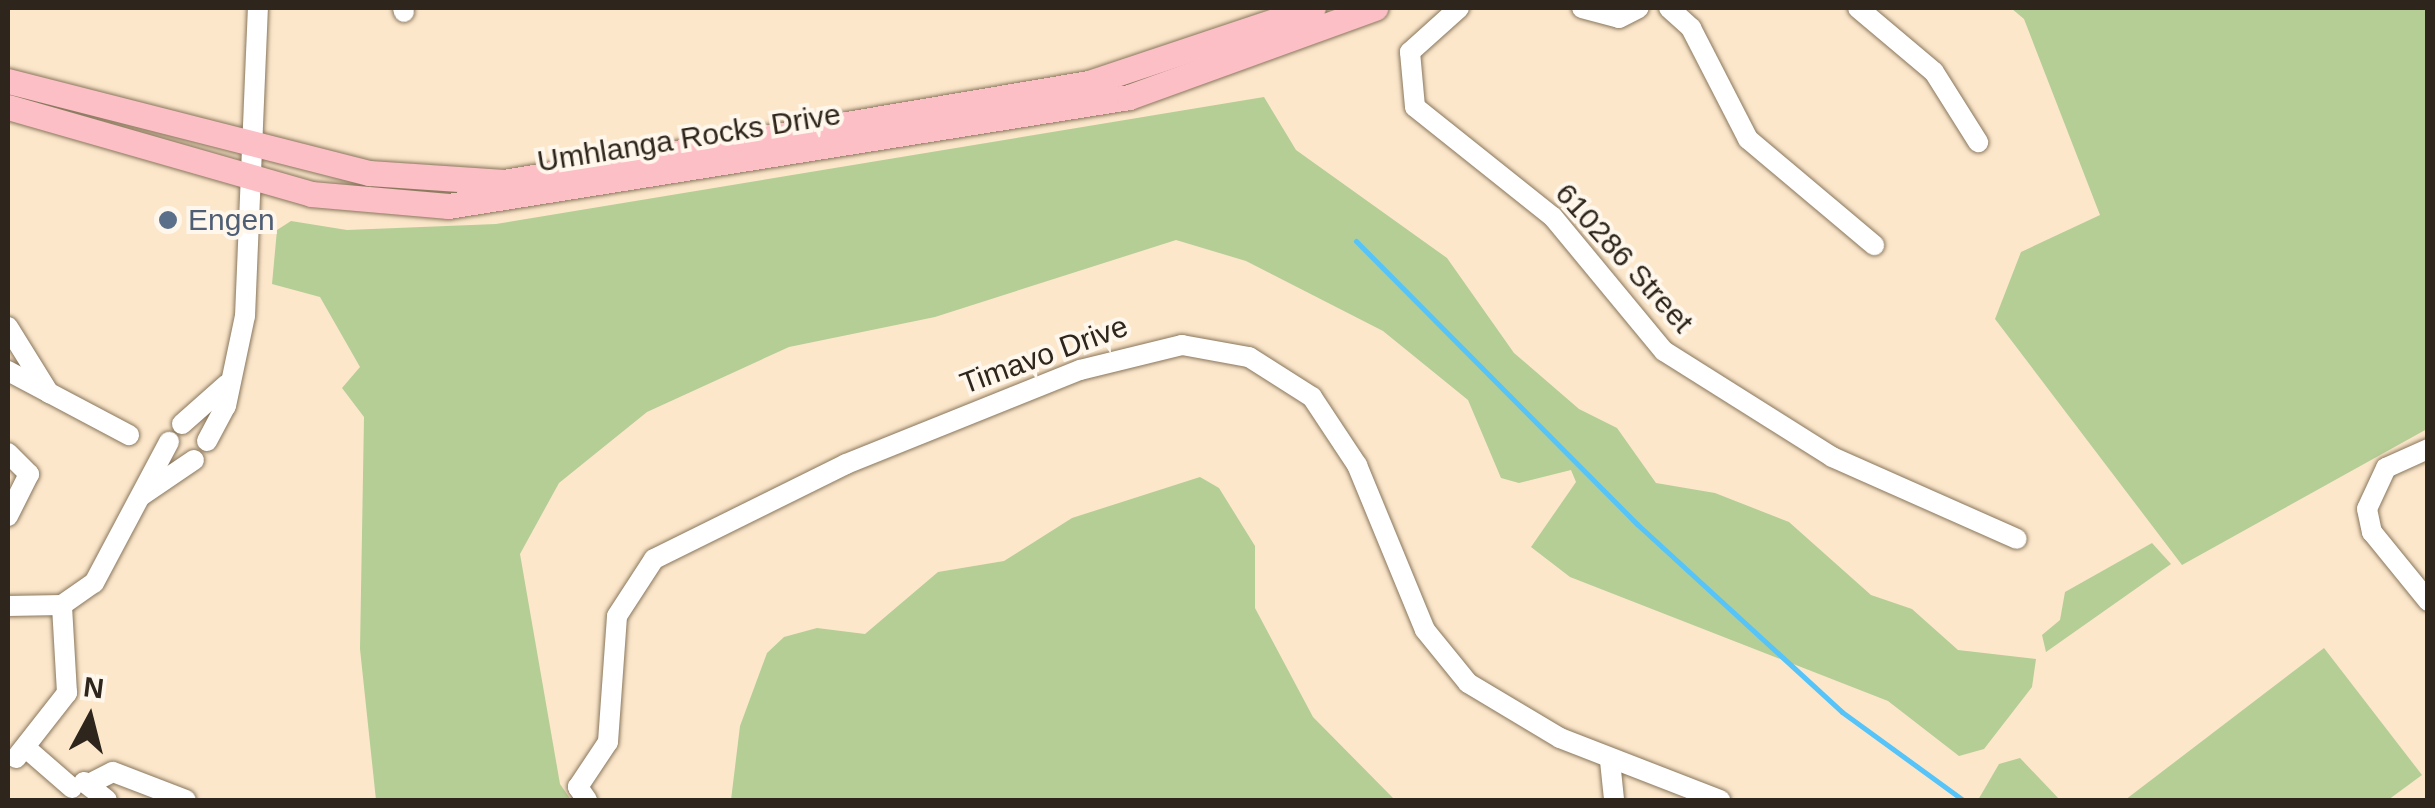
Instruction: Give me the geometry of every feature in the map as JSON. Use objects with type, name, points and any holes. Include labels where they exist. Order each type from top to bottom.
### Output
[{"type":"main road","name":"Umhlanga Rocks Drive","points":[[8,81],[253,147],[370,173],[504,182],[1089,83],[1313,8]]},
{"type":"main road","name":"Umhlanga Rocks Drive","points":[[8,107],[249,179],[364,203],[533,197],[1129,97],[1375,8]]},
{"type":"street","points":[[208,442],[245,316],[258,8]]},
{"type":"street","name":"610286 Street","points":[[1458,8],[1410,52],[1416,106],[1553,217],[1664,351],[1832,458],[2017,540]]},
{"type":"street","points":[[1582,8],[1619,18],[1639,8]]},
{"type":"street","points":[[1669,8],[1691,28],[1748,139],[1874,245]]},
{"type":"street","points":[[1858,8],[1934,72],[1978,142]]},
{"type":"street","points":[[8,327],[49,393]]},
{"type":"street","name":"Timavo Drive","points":[[588,800],[578,786],[608,742],[617,616],[654,559],[776,492],[1164,345],[1249,357],[1312,398],[1357,465],[1438,650],[1507,711],[1610,761],[1720,800]]},
{"type":"street","points":[[8,371],[130,435]]},
{"type":"street","points":[[182,424],[227,384]]},
{"type":"street","points":[[8,606],[62,605],[108,564],[170,442]]},
{"type":"street","points":[[2428,449],[2386,468],[2367,509],[2372,532],[2428,601]]},
{"type":"street","points":[[8,454],[29,474],[8,516]]},
{"type":"street","points":[[141,496],[194,460]]},
{"type":"street","points":[[62,605],[67,693],[21,753],[78,790],[107,800]]},
{"type":"street","points":[[1610,761],[1614,800]]},
{"type":"street","points":[[78,790],[124,774],[186,800]]},
{"type":"green space","points":[[2011,8],[2427,8],[2427,429],[2182,565],[1995,319],[2021,252],[2100,215],[2024,19]]},
{"type":"green space","points":[[1264,97],[1296,150],[1447,258],[1514,353],[1579,409],[1617,428],[1656,483],[1715,493],[1789,522],[1871,595],[1912,609],[1958,650],[2036,659],[2032,687],[1984,749],[1959,756],[1888,701],[1570,577],[1531,547],[1576,482],[1571,470],[1519,483],[1501,478],[1468,400],[1383,331],[1246,261],[1176,240],[935,317],[789,347],[647,412],[559,483],[520,554],[560,784],[571,800],[376,800],[360,649],[364,417],[342,388],[360,367],[320,297],[272,284],[277,230],[291,221],[347,230],[496,224]]},
{"type":"green space","points":[[1200,477],[1219,488],[1255,546],[1255,608],[1313,717],[1395,800],[731,800],[740,726],[767,653],[784,637],[817,628],[865,634],[938,572],[1004,561],[1072,518]]},
{"type":"green space","points":[[2152,543],[2171,564],[2046,652],[2042,635],[2060,620],[2065,592]]},
{"type":"green space","points":[[2324,648],[2422,775],[2388,800],[2125,800]]},
{"type":"green space","points":[[2020,758],[2060,800],[1978,800],[1999,764]]},
{"type":"waterway","points":[[1356,241],[1637,524],[1842,712],[1963,800]]},
{"type":"place","name":"Engen","points":[[168,220]]}]
